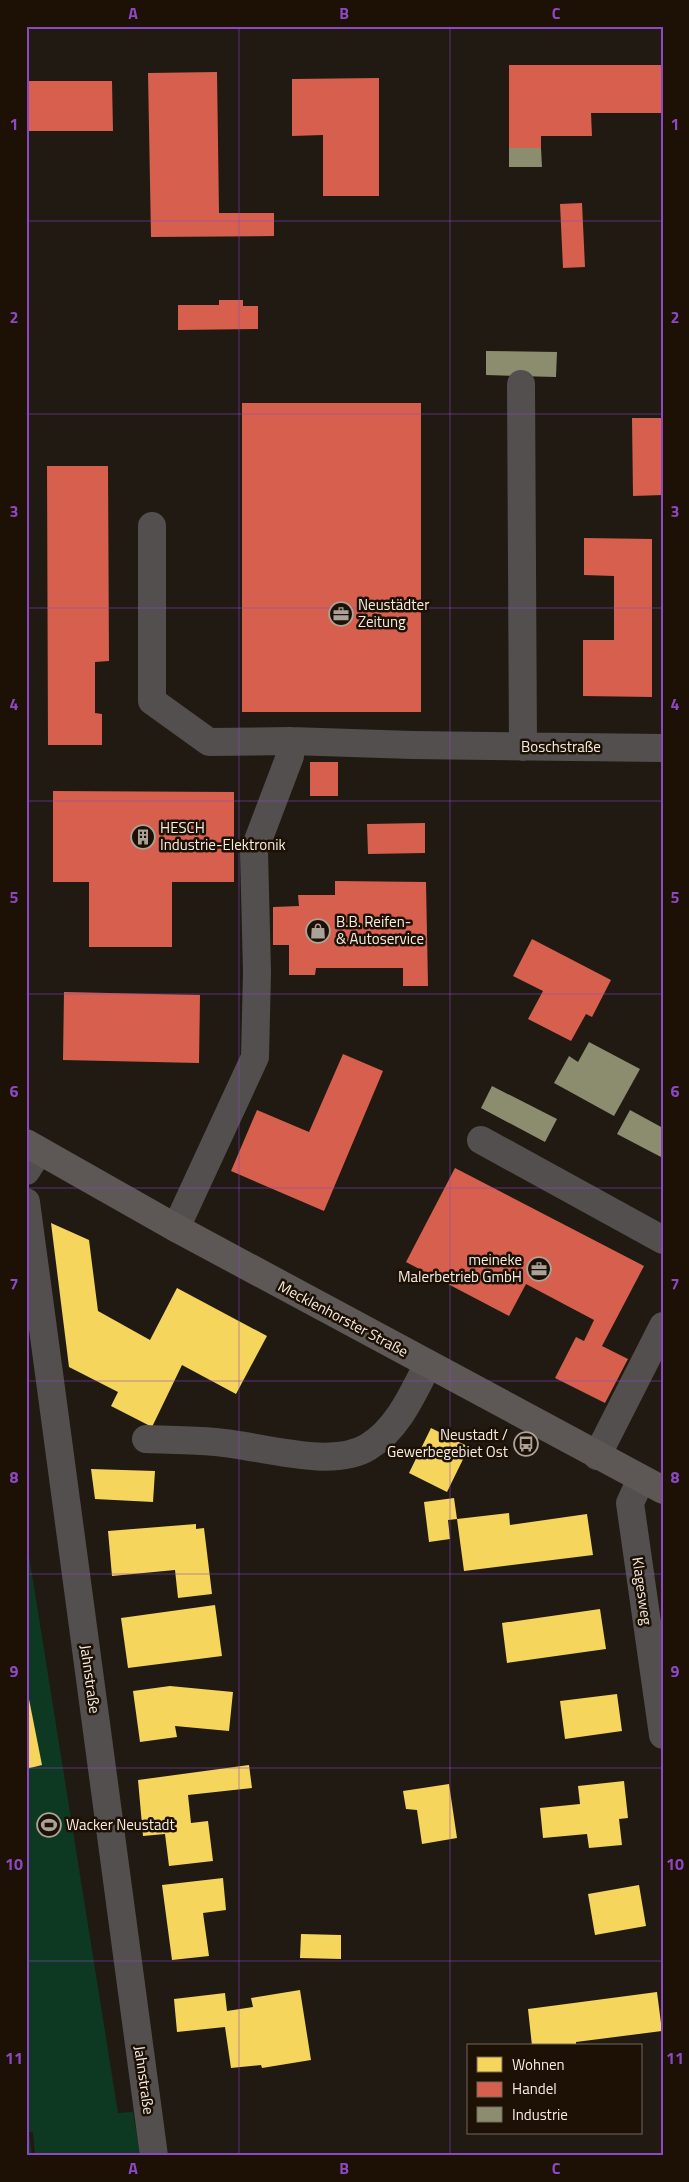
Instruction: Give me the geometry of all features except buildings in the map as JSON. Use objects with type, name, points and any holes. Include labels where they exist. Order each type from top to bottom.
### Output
[{"type":"main road","name":"Mecklenhorster Straße","points":[[30,1155],[176,1228],[652,1484]]},
{"type":"street","points":[[521,384],[523,747]]},
{"type":"street","name":"Boschstraße","points":[[152,526],[152,701],[209,742],[292,741],[460,746],[663,748]]},
{"type":"street","points":[[176,1228],[255,1058],[257,972],[254,851],[290,756],[292,741]]},
{"type":"street","points":[[482,1140],[663,1240]]},
{"type":"street","name":"Jahnstraße","points":[[26,1202],[154,2156]]},
{"type":"street","points":[[597,1456],[663,1326]]},
{"type":"street","points":[[146,1439],[215,1442],[327,1457],[352,1455],[370,1446],[398,1418],[428,1364]]},
{"type":"street","name":"Klagesweg","points":[[652,1484],[630,1504],[663,1735]]},
{"type":"green space","name":"Wacker Neustadt","points":[[26,1537],[118,2113],[133,2112],[140,2156],[35,2156],[33,2132],[29,2132],[32,2156],[26,2156]]},
{"type":"place","name":"Neustädter Zeitung","points":[[341,614]]},
{"type":"place","name":"HESCH Industrie-Elektronik","points":[[143,837]]},
{"type":"place","name":"B.B. Reifen- & Autoservice","points":[[318,931]]},
{"type":"place","name":"meineke Malerbetrieb GmbH","points":[[539,1269]]},
{"type":"place","name":"Neustadt / Gewerbegebiet Ost","points":[[526,1444]]},
{"type":"place","name":"Wacker Neustadt","points":[[49,1825]]}]
